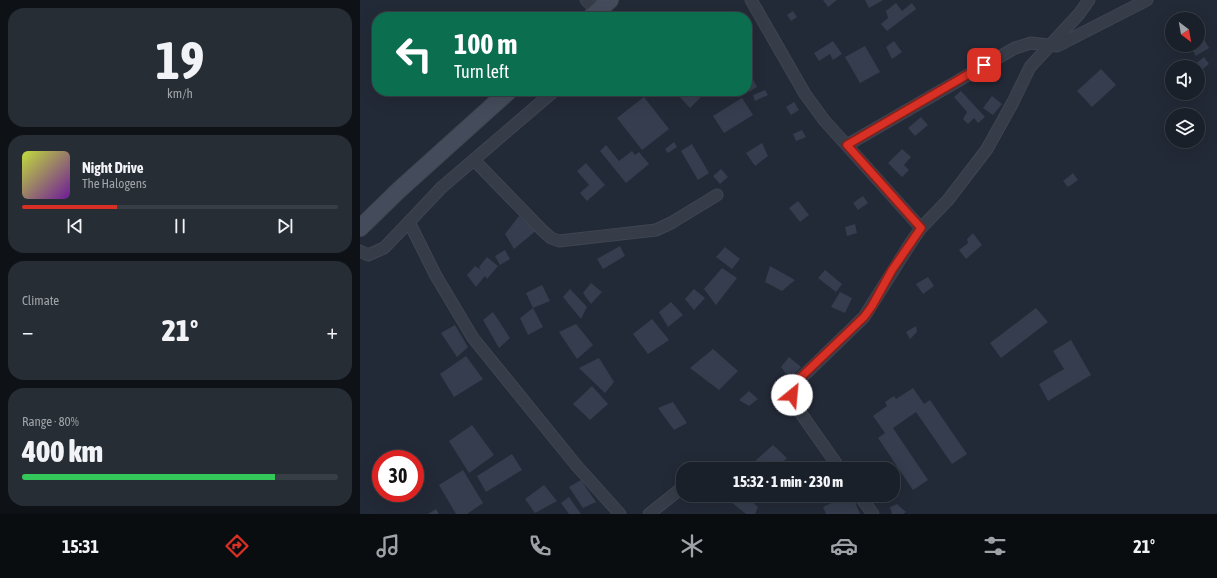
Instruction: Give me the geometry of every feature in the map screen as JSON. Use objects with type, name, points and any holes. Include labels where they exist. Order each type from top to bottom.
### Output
[{"type":"main road","points":[[593,11],[610,0]]},
{"type":"main road","points":[[360,228],[399,190],[502,96]]},
{"type":"street","points":[[751,0],[805,94],[824,120],[921,228]]},
{"type":"street","points":[[835,462],[793,402],[793,390],[800,378],[864,317],[872,306],[892,270],[921,228],[948,200],[987,149],[1014,102],[1025,74],[1089,0]]},
{"type":"street","points":[[847,145],[1015,48],[1031,43],[1048,46],[1062,44],[1147,0]]},
{"type":"street","points":[[360,251],[368,254],[384,248],[441,188],[548,96]]},
{"type":"street","points":[[474,160],[542,230],[551,238],[559,240],[656,230],[671,223],[717,195]]},
{"type":"street","points":[[408,222],[442,288],[473,338],[576,466],[620,514]]},
{"type":"street","points":[[649,514],[676,493]]},
{"type":"street","points":[[864,502],[873,514]]},
{"type":"building","points":[[823,0],[837,0],[828,7]]},
{"type":"building","points":[[865,0],[883,0],[869,8]]},
{"type":"building","points":[[896,3],[902,11],[912,3],[916,9],[887,31],[881,24],[888,18],[886,11]]},
{"type":"building","points":[[793,11],[797,17],[791,21],[787,15]]},
{"type":"building","points":[[833,41],[842,54],[833,60],[830,54],[819,61],[814,53]]},
{"type":"building","points":[[894,41],[902,52],[892,59],[886,47]]},
{"type":"building","points":[[1205,41],[1209,48],[1205,50]]},
{"type":"building","points":[[865,46],[880,72],[860,83],[845,57]]},
{"type":"building","points":[[1193,52],[1202,52],[1196,56]]},
{"type":"building","points":[[1204,57],[1209,64],[1205,67],[1205,60],[1200,60]]},
{"type":"building","points":[[1101,69],[1116,85],[1092,107],[1077,91]]},
{"type":"building","points":[[752,77],[757,87],[752,90]]},
{"type":"building","points":[[765,90],[768,95],[755,101],[753,95]]},
{"type":"building","points":[[961,91],[985,117],[978,123],[974,118],[968,124],[963,119],[967,112],[954,97]]},
{"type":"building","points":[[679,96],[696,96],[699,99],[690,108]]},
{"type":"building","points":[[992,96],[1002,104],[993,115],[983,108]]},
{"type":"building","points":[[644,97],[669,129],[642,150],[617,118]]},
{"type":"building","points":[[742,98],[753,115],[724,133],[713,116]]},
{"type":"building","points":[[794,102],[799,110],[791,115],[786,107]]},
{"type":"building","points":[[921,117],[928,125],[915,136],[908,128]]},
{"type":"building","points":[[802,130],[806,137],[796,141],[793,134]]},
{"type":"building","points":[[674,142],[677,147],[668,153],[665,149]]},
{"type":"building","points":[[762,143],[768,156],[755,166],[746,153]]},
{"type":"building","points":[[692,144],[709,173],[698,180],[681,151]]},
{"type":"building","points":[[606,145],[619,161],[632,151],[635,155],[639,152],[649,164],[626,183],[600,151]]},
{"type":"building","points":[[902,149],[911,157],[904,165],[909,170],[902,177],[888,163]]},
{"type":"building","points":[[586,163],[605,185],[587,201],[580,193],[589,185],[577,171]]},
{"type":"building","points":[[721,169],[728,177],[720,184],[713,176]]},
{"type":"building","points":[[1073,173],[1078,180],[1068,187],[1063,181]]},
{"type":"building","points":[[863,196],[868,203],[858,210],[853,203]]},
{"type":"building","points":[[798,201],[809,215],[800,222],[789,208]]},
{"type":"building","points":[[519,216],[537,230],[514,249],[505,234]]},
{"type":"building","points":[[855,224],[857,233],[847,236],[845,227]]},
{"type":"building","points":[[973,233],[982,245],[966,259],[959,250],[968,243],[967,239]]},
{"type":"building","points":[[620,246],[625,256],[603,269],[597,259]]},
{"type":"building","points":[[725,247],[740,259],[732,269],[716,257]]},
{"type":"building","points":[[505,250],[510,259],[500,265],[495,256]]},
{"type":"building","points":[[487,257],[498,266],[487,279],[485,276],[476,287],[467,275],[475,266],[481,270],[479,267]]},
{"type":"building","points":[[770,266],[795,280],[782,291],[765,282]]},
{"type":"building","points":[[722,268],[737,278],[716,305],[704,289]]},
{"type":"building","points":[[825,270],[842,284],[836,292],[818,278]]},
{"type":"building","points":[[928,277],[934,286],[923,294],[916,284]]},
{"type":"building","points":[[591,283],[602,292],[591,304],[583,293]]},
{"type":"building","points":[[542,285],[550,301],[533,308],[526,293]]},
{"type":"building","points":[[570,289],[587,307],[581,319],[563,297]]},
{"type":"building","points":[[694,289],[705,298],[694,310],[685,299]]},
{"type":"building","points":[[840,292],[852,298],[845,313],[831,307]]},
{"type":"building","points":[[671,302],[683,315],[668,327],[659,312]]},
{"type":"building","points":[[533,308],[543,327],[528,335],[520,318]]},
{"type":"building","points":[[1036,308],[1048,322],[1001,358],[990,343]]},
{"type":"building","points":[[493,312],[510,338],[499,348],[483,320]]},
{"type":"building","points":[[652,319],[669,340],[648,354],[633,334]]},
{"type":"building","points":[[576,324],[593,345],[577,359],[559,332]]},
{"type":"building","points":[[455,325],[468,347],[457,357],[441,333]]},
{"type":"building","points":[[916,326],[917,332],[910,339],[906,332]]},
{"type":"building","points":[[1071,340],[1091,375],[1048,401],[1039,384],[1064,369],[1053,351]]},
{"type":"building","points":[[713,349],[738,371],[719,390],[690,368]]},
{"type":"building","points":[[466,356],[483,379],[454,397],[440,374]]},
{"type":"building","points":[[789,357],[801,367],[790,379],[781,367]]},
{"type":"building","points":[[599,358],[614,382],[605,393],[579,368]]},
{"type":"building","points":[[592,386],[608,404],[590,420],[573,404]]},
{"type":"building","points":[[913,388],[924,404],[930,400],[967,454],[952,464],[916,412],[893,428],[928,480],[913,490],[900,471],[900,462],[894,462],[878,438],[885,433],[873,416],[887,406],[885,402],[894,396],[896,399]]},
{"type":"building","points":[[749,391],[758,399],[749,406],[739,400]]},
{"type":"building","points":[[673,402],[687,423],[674,430],[658,408]]},
{"type":"building","points":[[472,425],[494,455],[469,473],[449,441]]},
{"type":"building","points":[[773,445],[787,458],[783,462],[754,462]]},
{"type":"building","points":[[512,454],[522,470],[486,492],[477,476]]},
{"type":"building","points":[[463,470],[483,503],[467,514],[456,514],[439,485]]},
{"type":"building","points":[[581,480],[596,502],[583,508],[569,487]]},
{"type":"building","points":[[544,485],[557,501],[535,513],[525,499]]},
{"type":"building","points":[[569,497],[581,514],[569,514],[561,503]]},
{"type":"building","points":[[731,502],[752,502],[758,507],[755,514],[746,514]]},
{"type":"building","points":[[833,502],[855,502],[860,514],[826,514],[823,507]]},
{"type":"building","points":[[897,504],[906,512],[903,514],[892,514],[890,507]]},
{"type":"building","points":[[436,509],[439,514],[428,514]]},
{"type":"route","points":[[792,395],[793,390],[800,378],[864,317],[872,306],[892,270],[921,228],[847,145],[984,65]]}]
